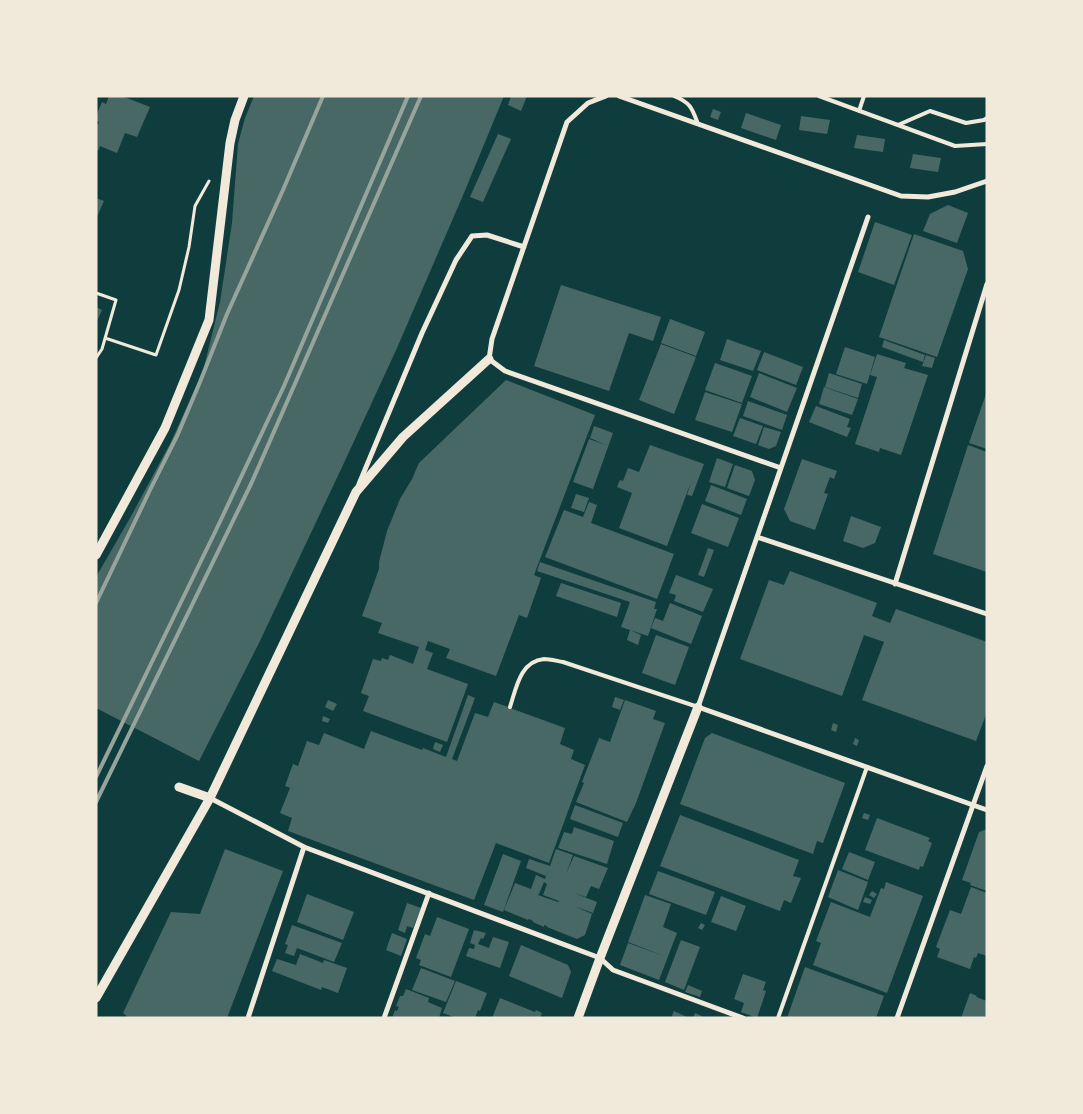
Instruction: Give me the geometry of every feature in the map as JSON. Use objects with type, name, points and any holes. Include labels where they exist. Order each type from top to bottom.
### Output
[{"type":"street","points":[[96,555],[166,428],[209,320],[230,144],[235,120],[244,96]]},
{"type":"street","points":[[356,492],[404,437],[489,358],[492,339],[567,122],[588,103],[606,96]]},
{"type":"street","points":[[619,96],[901,196],[928,197],[955,192],[987,181]]},
{"type":"street","points":[[578,1018],[698,707],[868,217]]},
{"type":"street","points":[[96,998],[210,798],[356,492],[422,333],[456,260],[472,236],[487,234],[524,248]]},
{"type":"street","points":[[896,584],[987,284]]},
{"type":"street","points":[[489,358],[505,371],[781,468]]},
{"type":"street","points":[[757,537],[987,614]]},
{"type":"street","points":[[698,707],[987,810]]},
{"type":"street","points":[[897,1018],[987,766]]},
{"type":"street","points":[[179,787],[210,798],[304,847],[600,958],[613,970],[743,1018]]},
{"type":"street","points":[[248,1018],[304,847]]},
{"type":"street","points":[[384,1018],[429,893]]},
{"type":"lane","points":[[674,96],[691,107],[698,124]]},
{"type":"lane","points":[[859,111],[864,96]]},
{"type":"lane","points":[[822,97],[954,146],[987,144]]},
{"type":"lane","points":[[898,125],[930,111],[966,123],[987,118]]},
{"type":"lane","points":[[510,707],[522,672],[532,663],[544,659],[563,662],[698,707]]},
{"type":"lane","points":[[778,1018],[867,767]]},
{"type":"path","points":[[105,338],[156,354],[179,290],[189,247],[195,206],[212,176]]},
{"type":"path","points":[[96,293],[116,300],[102,350],[96,358]]},
{"type":"building","points":[[109,96],[122,96],[150,107],[137,137],[125,133],[117,153],[100,146],[98,151],[96,150],[96,126],[99,122],[96,121],[96,116],[102,102],[106,104]]},
{"type":"building","points":[[254,96],[504,96],[397,348],[259,643],[199,761],[96,708],[96,577],[171,442],[203,371],[220,302],[232,223],[238,144],[245,118]]},
{"type":"building","points":[[511,96],[527,96],[521,111],[508,105]]},
{"type":"building","points":[[713,109],[721,112],[718,120],[710,117]]},
{"type":"building","points":[[746,113],[781,125],[776,140],[741,128]]},
{"type":"building","points":[[801,116],[830,120],[827,134],[799,130]]},
{"type":"building","points":[[498,134],[511,139],[483,202],[470,197]]},
{"type":"building","points":[[857,135],[885,139],[883,152],[854,148]]},
{"type":"building","points":[[913,154],[941,158],[938,172],[910,168]]},
{"type":"building","points":[[96,198],[104,201],[96,219]]},
{"type":"building","points":[[948,205],[968,213],[957,243],[923,231],[930,214]]},
{"type":"building","points":[[875,222],[912,235],[894,285],[858,272]]},
{"type":"building","points":[[914,234],[963,251],[968,269],[937,357],[879,337]]},
{"type":"building","points":[[561,285],[661,317],[653,341],[629,333],[609,391],[534,366]]},
{"type":"building","points":[[96,307],[102,310],[96,323]]},
{"type":"building","points":[[670,319],[705,332],[696,356],[661,343]]},
{"type":"building","points":[[727,339],[761,351],[753,371],[720,360]]},
{"type":"building","points":[[884,340],[925,355],[923,362],[882,347]]},
{"type":"building","points":[[661,344],[696,357],[674,414],[639,400]]},
{"type":"building","points":[[845,347],[875,357],[867,384],[836,374]]},
{"type":"building","points":[[764,352],[803,367],[796,385],[757,370]]},
{"type":"building","points":[[877,354],[906,363],[904,368],[928,375],[901,455],[880,448],[879,452],[855,444],[877,377],[870,375]]},
{"type":"building","points":[[926,355],[935,358],[932,368],[922,366]]},
{"type":"building","points":[[715,363],[752,376],[742,403],[705,390]]},
{"type":"building","points":[[759,373],[797,388],[787,412],[750,397]]},
{"type":"building","points":[[829,373],[862,384],[858,398],[825,387]]},
{"type":"building","points":[[506,380],[595,415],[534,575],[541,578],[527,618],[519,615],[496,676],[446,658],[450,649],[428,641],[425,650],[433,653],[427,669],[468,684],[447,742],[363,711],[369,696],[361,693],[373,659],[381,661],[382,658],[388,660],[390,655],[413,664],[419,647],[378,633],[382,623],[362,616],[379,569],[387,531],[400,499],[419,463]]},
{"type":"building","points":[[824,387],[858,399],[852,415],[819,404]]},
{"type":"building","points":[[987,391],[987,449],[969,443]]},
{"type":"building","points":[[705,392],[742,404],[732,432],[695,420]]},
{"type":"building","points":[[748,401],[787,415],[782,430],[743,416]]},
{"type":"building","points":[[816,406],[850,419],[847,427],[851,428],[847,437],[809,422]]},
{"type":"building","points":[[740,418],[763,426],[756,444],[733,436]]},
{"type":"building","points":[[594,426],[613,433],[593,489],[573,482],[589,439],[606,445],[590,438]]},
{"type":"building","points":[[764,427],[781,432],[776,446],[769,449],[758,445]]},
{"type":"building","points":[[650,445],[704,464],[692,496],[687,495],[691,482],[667,546],[619,528],[632,493],[617,487],[620,480],[623,481],[628,468],[639,472]]},
{"type":"building","points":[[968,445],[987,452],[987,572],[933,554]]},
{"type":"building","points":[[717,458],[733,464],[725,487],[709,482]]},
{"type":"building","points":[[802,459],[837,471],[834,479],[830,477],[824,493],[828,494],[815,530],[790,521],[784,509]]},
{"type":"building","points":[[735,465],[752,471],[755,480],[749,496],[727,488]]},
{"type":"building","points":[[711,485],[747,499],[741,515],[705,501]]},
{"type":"building","points":[[576,494],[589,498],[584,512],[571,508]]},
{"type":"building","points":[[589,502],[597,505],[591,523],[674,554],[657,599],[545,557],[564,510],[583,517]]},
{"type":"building","points":[[702,504],[739,518],[728,547],[691,533]]},
{"type":"building","points":[[851,516],[881,527],[875,543],[863,548],[843,541]]},
{"type":"building","points":[[708,548],[714,550],[704,577],[698,575]]},
{"type":"building","points":[[540,562],[656,602],[654,609],[657,609],[648,636],[621,627],[630,602],[537,571]]},
{"type":"building","points":[[790,571],[877,603],[872,616],[890,623],[896,609],[987,642],[987,712],[976,741],[862,700],[884,642],[864,635],[842,696],[740,659],[769,580],[784,585]]},
{"type":"building","points":[[676,575],[713,589],[703,612],[674,601],[676,595],[669,593]]},
{"type":"building","points":[[561,583],[621,603],[617,617],[556,596]]},
{"type":"building","points":[[670,603],[702,616],[691,644],[651,628],[655,618],[663,621]]},
{"type":"building","points":[[630,630],[641,635],[638,645],[627,640]]},
{"type":"building","points":[[656,635],[689,647],[675,685],[642,673]]},
{"type":"building","points":[[468,695],[475,698],[452,759],[457,761],[475,713],[488,717],[494,702],[565,728],[560,744],[574,750],[571,759],[585,765],[549,863],[496,843],[474,900],[288,831],[292,818],[280,813],[290,788],[285,786],[293,764],[298,766],[307,741],[319,745],[324,733],[364,749],[371,731],[446,757]]},
{"type":"building","points":[[615,697],[624,700],[620,710],[612,707]]},
{"type":"building","points":[[328,700],[337,704],[333,711],[325,707]]},
{"type":"building","points":[[625,700],[656,711],[653,719],[665,723],[636,803],[627,822],[576,802],[599,738],[610,742]]},
{"type":"building","points":[[323,716],[330,719],[328,723],[322,721]]},
{"type":"building","points":[[833,723],[838,725],[836,732],[831,730]]},
{"type":"building","points":[[712,733],[845,783],[823,843],[817,841],[813,854],[680,804],[705,738]]},
{"type":"building","points":[[855,738],[859,740],[857,746],[853,744]]},
{"type":"building","points":[[435,742],[443,745],[440,752],[433,749]]},
{"type":"building","points":[[575,805],[623,823],[618,837],[570,819]]},
{"type":"building","points":[[864,813],[870,815],[868,820],[862,818]]},
{"type":"building","points":[[680,815],[799,860],[793,876],[801,878],[791,903],[784,900],[780,911],[660,866]]},
{"type":"building","points":[[877,818],[930,838],[928,841],[932,843],[923,867],[920,866],[919,870],[865,850]]},
{"type":"building","points":[[574,827],[614,841],[607,864],[558,848],[564,832],[572,834]]},
{"type":"building","points":[[987,829],[987,891],[962,880],[979,832]]},
{"type":"building","points":[[225,849],[283,871],[227,1018],[129,1018],[123,1013],[171,912],[200,914]]},
{"type":"building","points":[[556,849],[573,855],[566,874],[574,856],[608,868],[599,889],[591,886],[586,897],[574,893],[597,902],[593,913],[574,906],[592,914],[585,935],[577,939],[504,910],[515,883],[531,889],[536,875],[545,879],[549,869],[546,876],[526,868],[529,859],[550,866]],"holes":[[[544,882],[547,884],[543,895],[558,902],[538,895]]]},
{"type":"building","points":[[849,852],[875,862],[868,880],[842,869]]},
{"type":"building","points":[[503,854],[521,861],[503,912],[484,905]]},
{"type":"building","points":[[838,870],[868,882],[858,910],[828,897]]},
{"type":"building","points":[[658,871],[715,892],[706,915],[649,894]]},
{"type":"building","points":[[886,882],[923,896],[887,993],[813,965],[821,943],[816,941],[831,902],[870,917],[881,888],[884,889]]},
{"type":"building","points":[[971,887],[987,893],[987,956],[978,953],[976,958],[974,957],[970,969],[937,957],[940,949],[936,947],[950,910],[961,914]]},
{"type":"building","points":[[872,891],[877,894],[874,898],[869,895]]},
{"type":"building","points":[[307,894],[354,912],[343,940],[297,922]]},
{"type":"building","points":[[645,895],[671,904],[663,927],[677,933],[659,980],[620,965],[628,943],[664,956],[628,942]]},
{"type":"building","points":[[721,896],[746,906],[736,931],[711,922]]},
{"type":"building","points":[[865,897],[872,900],[870,904],[863,902]]},
{"type":"building","points":[[407,903],[421,908],[413,928],[407,926],[405,933],[398,930]]},
{"type":"building","points":[[437,917],[469,929],[451,977],[419,965],[421,960],[416,958],[425,934],[430,936]]},
{"type":"building","points":[[701,923],[705,925],[702,930],[698,928]]},
{"type":"building","points":[[292,925],[342,943],[334,962],[297,948],[294,956],[285,953],[288,945],[285,944]]},
{"type":"building","points":[[474,930],[486,933],[478,944],[489,948],[493,937],[509,942],[500,968],[466,956],[469,948],[474,949],[475,945],[470,943]]},
{"type":"building","points":[[392,933],[407,939],[401,956],[386,950]]},
{"type":"building","points":[[681,940],[700,947],[684,990],[665,982]]},
{"type":"building","points":[[521,945],[568,965],[571,972],[562,998],[509,976]]},
{"type":"building","points":[[300,954],[323,963],[324,960],[347,968],[338,993],[322,987],[321,990],[272,971],[277,959],[296,965]]},
{"type":"building","points":[[805,967],[884,996],[876,1018],[787,1018]]},
{"type":"building","points":[[421,968],[455,981],[446,1002],[412,990]]},
{"type":"building","points":[[743,974],[766,982],[763,990],[766,991],[757,1018],[741,1012],[744,1003],[734,999]]},
{"type":"building","points":[[456,981],[487,993],[475,1018],[456,1018],[443,1013]]},
{"type":"building","points":[[688,985],[702,991],[700,997],[685,992]]},
{"type":"building","points":[[406,989],[429,998],[428,1002],[442,1008],[439,1018],[392,1018],[395,1010],[397,1011],[399,1007],[396,1006],[400,996],[403,996]]},
{"type":"building","points":[[970,993],[987,1001],[987,1018],[961,1018]]},
{"type":"building","points":[[500,998],[542,1013],[540,1018],[492,1018]]},
{"type":"building","points":[[674,1011],[689,1018],[671,1018]]},
{"type":"building","points":[[695,1013],[706,1018],[693,1018]]},
{"type":"railway","points":[[96,603],[178,434],[227,314],[323,96]]},
{"type":"railway","points":[[96,777],[284,386],[408,96]]},
{"type":"railway","points":[[96,802],[251,484],[421,96]]}]
